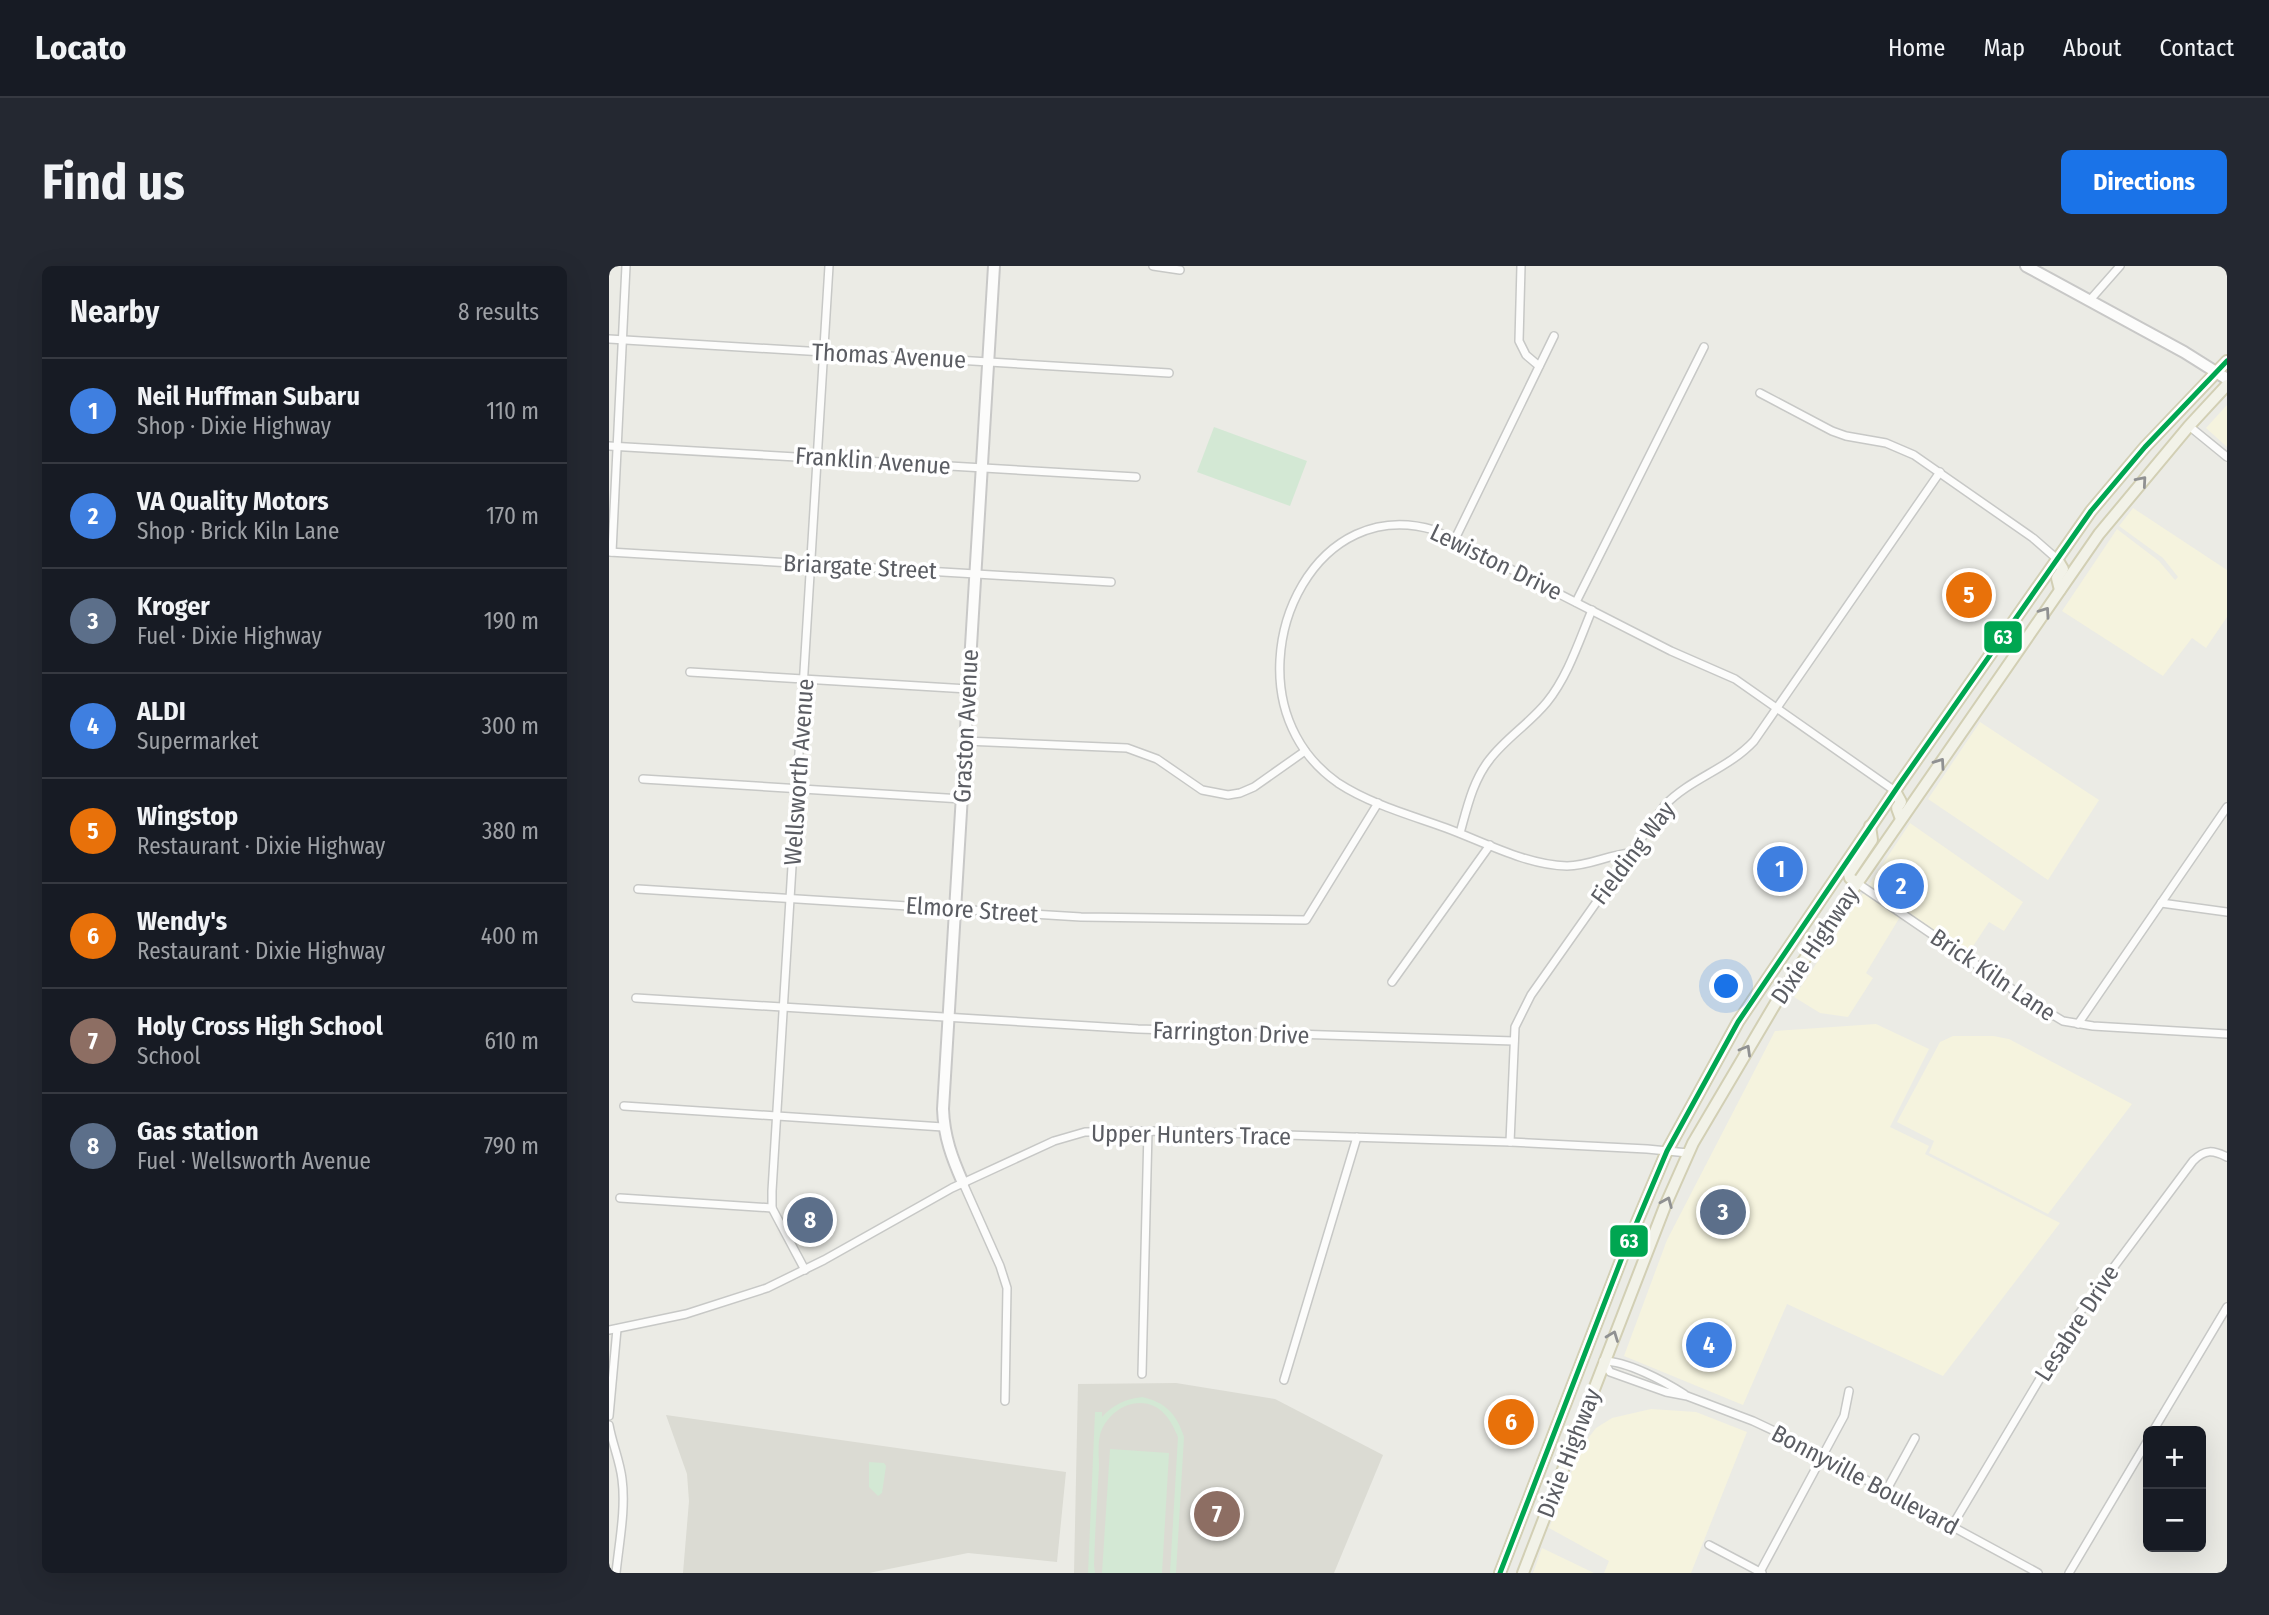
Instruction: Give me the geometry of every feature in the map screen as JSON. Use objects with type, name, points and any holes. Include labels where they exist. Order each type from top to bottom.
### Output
[{"type":"main road","name":"Dixie Highway","points":[[1500,1573],[1667,1151],[1738,1022],[1870,826],[2057,558],[2121,473],[2227,360]]},
{"type":"main road","name":"Dixie Highway","points":[[1523,1573],[1603,1361],[1688,1153],[1761,1026],[1901,819],[2110,520],[2227,385]]},
{"type":"main road","points":[[2057,558],[2063,569],[2057,578],[2060,590]]},
{"type":"main road","points":[[1895,791],[1901,802],[1897,808],[1901,819]]},
{"type":"main road","points":[[1857,883],[1849,874],[1872,840],[1870,826]]},
{"type":"main road","points":[[1600,1316],[1593,1347],[1603,1361]]},
{"type":"street","points":[[610,552],[613,446],[624,340],[626,266]]},
{"type":"street","name":"Wellsworth Avenue","points":[[772,1208],[829,266]]},
{"type":"street","name":"Graston Avenue","points":[[963,1183],[943,1127],[994,266]]},
{"type":"street","points":[[1153,266],[1180,270]]},
{"type":"street","points":[[1521,266],[1519,341],[1526,355],[1539,366]]},
{"type":"street","points":[[2026,266],[2227,379]]},
{"type":"street","points":[[2090,300],[2120,266]]},
{"type":"street","points":[[1455,539],[1554,336]]},
{"type":"street","name":"Thomas Avenue","points":[[609,339],[1169,373]]},
{"type":"street","points":[[1576,602],[1705,347]]},
{"type":"street","points":[[1760,393],[1832,431],[1905,450],[1940,472],[2057,558]]},
{"type":"street","points":[[2189,426],[2227,457]]},
{"type":"street","name":"Franklin Avenue","points":[[613,446],[1136,477]]},
{"type":"street","name":"Fielding Way","points":[[1510,1142],[1515,1027],[1524,1006],[1630,853],[1675,795],[1737,758],[1754,741],[1940,472]]},
{"type":"street","name":"Lewiston Drive","points":[[1630,853],[1568,866],[1527,858],[1351,791],[1335,781],[1305,751],[1286,715],[1279,682],[1281,641],[1292,602],[1304,582],[1332,550],[1377,527],[1399,524],[1420,525],[1455,539],[1671,651],[1735,679],[1895,791]]},
{"type":"street","name":"Briargate Street","points":[[610,552],[1111,582]]},
{"type":"street","points":[[1460,833],[1480,774],[1497,751],[1548,701],[1561,682],[1592,610]]},
{"type":"street","points":[[690,672],[968,689]]},
{"type":"street","points":[[965,741],[1127,748],[1157,759],[1202,789],[1228,795],[1254,787],[1305,751]]},
{"type":"street","points":[[643,779],[962,799]]},
{"type":"street","name":"Elmore Street","points":[[638,889],[1081,917],[1305,920],[1378,803]]},
{"type":"street","points":[[2078,1024],[2227,807]]},
{"type":"street","points":[[1392,982],[1490,845]]},
{"type":"street","name":"Brick Kiln Lane","points":[[1857,883],[2063,1021],[2227,1034]]},
{"type":"street","points":[[2161,903],[2227,912]]},
{"type":"street","name":"Farrington Drive","points":[[636,998],[1189,1031],[1514,1041]]},
{"type":"street","points":[[624,1106],[943,1127]]},
{"type":"street","name":"Upper Hunters Trace","points":[[613,1330],[686,1314],[777,1284],[963,1183],[1072,1135],[1105,1131],[1148,1131],[1357,1137],[1510,1142],[1688,1153]]},
{"type":"street","points":[[1142,1374],[1148,1131]]},
{"type":"street","points":[[1284,1380],[1357,1137]]},
{"type":"street","name":"Lesabre Drive","points":[[1952,1526],[2091,1297],[2193,1161],[2206,1152],[2217,1152],[2227,1157]]},
{"type":"street","points":[[963,1183],[1007,1288],[1005,1401]]},
{"type":"street","points":[[620,1198],[772,1208],[805,1270]]},
{"type":"street","points":[[2156,1426],[2227,1307]]},
{"type":"street","points":[[609,1416],[613,1330]]},
{"type":"street","name":"Bonnyville Boulevard","points":[[1603,1361],[1615,1361],[1668,1383],[1687,1396],[1753,1421],[2038,1573]]},
{"type":"street","points":[[1709,1545],[1761,1573],[1844,1416],[1849,1391]]},
{"type":"street","points":[[609,1425],[624,1492],[612,1573]]},
{"type":"street","points":[[1886,1491],[1915,1438]]},
{"type":"street","points":[[2069,1573],[2143,1448]]},
{"type":"shaded area","points":[[2227,405],[2227,447],[2206,428]]},
{"type":"shaded area","points":[[2133,508],[2227,570],[2227,617],[2206,648],[2192,638],[2163,676],[2062,611],[2117,529],[2159,561],[2175,580],[2178,577],[2163,558],[2119,526]]},
{"type":"shaded area","points":[[1980,722],[2099,800],[2048,880],[1928,799]]},
{"type":"shaded area","points":[[1910,823],[2023,902],[2004,931],[1989,922],[1968,954],[1903,912],[1866,973],[1873,978],[1848,1017],[1820,1013],[1794,997]]},
{"type":"shaded area","points":[[1876,1024],[1929,1049],[1890,1127],[1929,1146],[1925,1154],[2060,1223],[1943,1376],[1787,1304],[1743,1405],[1624,1356],[1667,1240],[1775,1031]]},
{"type":"shaded area","points":[[1953,1036],[1993,1036],[2009,1039],[2132,1104],[2048,1214],[1929,1153],[1934,1141],[1897,1122],[1940,1042]]},
{"type":"shaded area","points":[[1176,1383],[1275,1399],[1383,1455],[1334,1573],[1074,1573],[1078,1384]]},
{"type":"shaded area","points":[[1651,1409],[1696,1412],[1747,1432],[1691,1573],[1604,1573],[1609,1561],[1549,1528],[1582,1446],[1596,1428],[1612,1418]]},
{"type":"shaded area","points":[[666,1415],[1066,1472],[1057,1562],[968,1553],[869,1573],[683,1573],[689,1501],[687,1474]]},
{"type":"shaded area","points":[[1542,1548],[1594,1573],[1533,1573]]},
{"type":"green space","points":[[1214,427],[1307,461],[1290,506],[1197,472]]},
{"type":"green space","points":[[1142,1397],[1169,1410],[1184,1437],[1176,1573],[1170,1573],[1178,1437],[1159,1409],[1140,1403],[1117,1411],[1100,1433],[1095,1573],[1088,1573],[1095,1412],[1102,1412],[1102,1417],[1120,1403]]},
{"type":"green space","points":[[1110,1449],[1169,1453],[1162,1573],[1102,1573]]},
{"type":"green space","points":[[869,1462],[884,1463],[886,1466],[882,1493],[878,1496],[869,1487]]},
{"type":"transit line","name":"63","points":[[1500,1573],[1623,1255],[1667,1151],[1738,1022],[1901,782],[2091,511],[2145,447],[2227,361]]},
{"type":"place","name":"Wingstop","points":[[1969,595]]},
{"type":"place","name":"Neil Huffman Subaru","points":[[1780,869]]},
{"type":"place","name":"VA Quality Motors","points":[[1901,886]]},
{"type":"place","name":"Kroger","points":[[1723,1212]]},
{"type":"place","name":"Gas station","points":[[810,1220]]},
{"type":"place","name":"ALDI","points":[[1709,1345]]},
{"type":"place","name":"Wendy's","points":[[1511,1422]]},
{"type":"place","name":"Holy Cross High School","points":[[1217,1514]]}]
